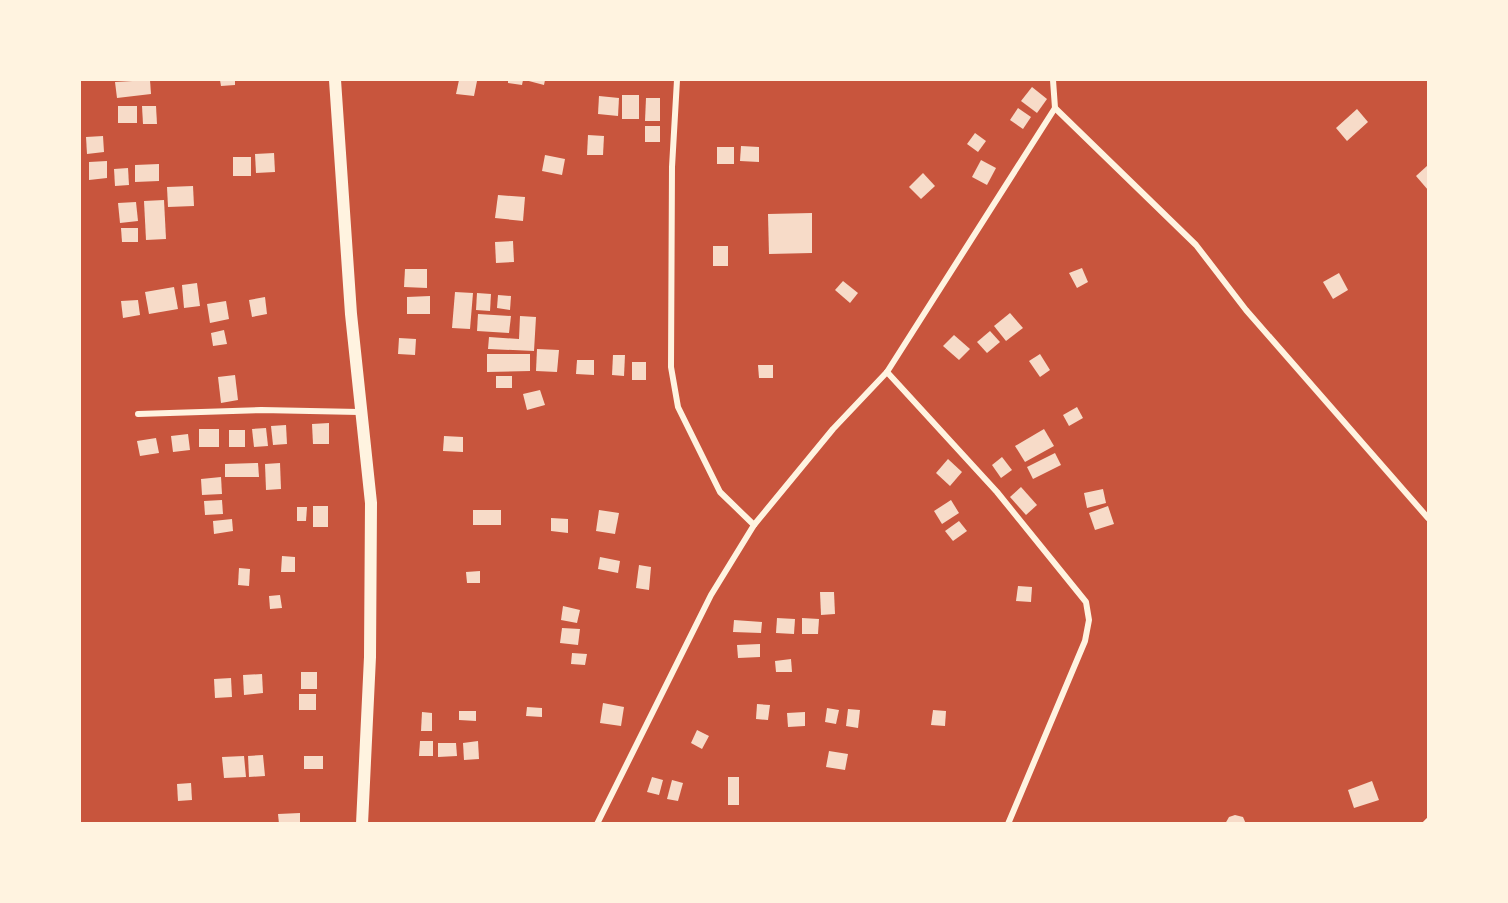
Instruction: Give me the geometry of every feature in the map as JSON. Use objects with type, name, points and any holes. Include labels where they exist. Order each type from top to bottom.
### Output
[{"type":"main road","points":[[335,80],[359,412],[371,503],[370,657],[362,824]]},
{"type":"street","points":[[677,80],[672,167],[671,337],[671,367],[676,397],[678,407],[720,492],[754,525]]},
{"type":"street","points":[[597,824],[711,595],[754,525],[833,429],[887,372],[1055,108],[1053,80]]},
{"type":"street","points":[[1055,108],[1196,245],[1246,310],[1428,518]]},
{"type":"street","points":[[887,372],[997,492],[1086,602],[1089,620],[1085,641],[1008,824]]},
{"type":"street","points":[[138,414],[261,410],[359,412]]},
{"type":"building","points":[[150,80],[151,94],[117,98],[115,82]]},
{"type":"building","points":[[220,80],[235,80],[235,85],[221,86]]},
{"type":"building","points":[[459,80],[477,81],[474,96],[456,94]]},
{"type":"building","points":[[508,80],[523,80],[522,85],[508,83]]},
{"type":"building","points":[[525,80],[545,80],[544,85]]},
{"type":"building","points":[[1032,87],[1047,99],[1037,113],[1021,101]]},
{"type":"building","points":[[622,95],[639,95],[639,119],[622,119]]},
{"type":"building","points":[[599,96],[619,98],[618,116],[598,114]]},
{"type":"building","points":[[646,98],[660,98],[660,121],[645,121]]},
{"type":"building","points":[[118,106],[137,106],[137,123],[118,123]]},
{"type":"building","points":[[142,106],[156,106],[157,124],[143,124]]},
{"type":"building","points":[[1018,108],[1031,117],[1023,129],[1010,120]]},
{"type":"building","points":[[1357,109],[1368,122],[1347,141],[1336,128]]},
{"type":"building","points":[[645,126],[660,126],[660,142],[645,142]]},
{"type":"building","points":[[975,133],[986,141],[978,152],[967,144]]},
{"type":"building","points":[[588,135],[604,136],[603,155],[587,155]]},
{"type":"building","points":[[103,136],[104,152],[87,154],[86,137]]},
{"type":"building","points":[[741,146],[759,147],[759,162],[740,161]]},
{"type":"building","points":[[717,147],[734,147],[734,164],[717,164]]},
{"type":"building","points":[[274,153],[275,172],[256,173],[255,154]]},
{"type":"building","points":[[545,155],[565,159],[562,175],[542,171]]},
{"type":"building","points":[[233,157],[251,157],[251,176],[233,176]]},
{"type":"building","points":[[981,160],[996,168],[987,185],[972,177]]},
{"type":"building","points":[[107,161],[107,178],[89,180],[89,162]]},
{"type":"building","points":[[159,164],[159,181],[135,182],[135,165]]},
{"type":"building","points":[[1428,165],[1428,190],[1416,176]]},
{"type":"building","points":[[128,168],[129,185],[115,186],[114,169]]},
{"type":"building","points":[[923,173],[935,186],[921,199],[909,187]]},
{"type":"building","points":[[193,186],[194,206],[168,207],[167,187]]},
{"type":"building","points":[[498,195],[525,197],[523,221],[495,218]]},
{"type":"building","points":[[164,200],[166,239],[146,240],[144,201]]},
{"type":"building","points":[[136,202],[138,221],[120,223],[118,203]]},
{"type":"building","points":[[812,213],[812,253],[769,254],[768,214]]},
{"type":"building","points":[[121,228],[138,228],[138,242],[122,242]]},
{"type":"building","points":[[513,241],[514,262],[496,263],[495,242]]},
{"type":"building","points":[[713,246],[728,246],[728,266],[713,266]]},
{"type":"building","points":[[1082,268],[1088,282],[1077,288],[1069,273]]},
{"type":"building","points":[[405,269],[427,269],[427,288],[404,287]]},
{"type":"building","points":[[1339,273],[1348,290],[1333,299],[1323,282]]},
{"type":"building","points":[[843,281],[858,293],[850,303],[835,290]]},
{"type":"building","points":[[197,283],[200,306],[184,308],[182,285]]},
{"type":"building","points":[[174,287],[178,309],[149,314],[145,292]]},
{"type":"building","points":[[455,292],[473,293],[470,329],[452,328]]},
{"type":"building","points":[[477,293],[491,294],[490,311],[476,310]]},
{"type":"building","points":[[498,295],[511,296],[510,310],[497,308]]},
{"type":"building","points":[[430,296],[430,314],[407,314],[407,297]]},
{"type":"building","points":[[265,297],[267,314],[252,317],[249,300]]},
{"type":"building","points":[[138,300],[140,315],[123,318],[121,301]]},
{"type":"building","points":[[226,301],[229,319],[210,323],[207,304]]},
{"type":"building","points":[[1010,313],[1023,328],[1006,341],[994,326]]},
{"type":"building","points":[[478,314],[511,316],[509,333],[477,331]]},
{"type":"building","points":[[520,316],[536,317],[534,351],[488,349],[489,337],[519,339]]},
{"type":"building","points":[[224,330],[227,344],[213,346],[211,333]]},
{"type":"building","points":[[990,331],[1000,342],[987,353],[977,342]]},
{"type":"building","points":[[954,335],[970,349],[959,360],[943,346]]},
{"type":"building","points":[[399,338],[416,339],[415,355],[398,354]]},
{"type":"building","points":[[537,349],[559,350],[557,372],[536,371]]},
{"type":"building","points":[[487,354],[530,354],[530,371],[487,372]]},
{"type":"building","points":[[1040,354],[1050,370],[1040,377],[1029,361]]},
{"type":"building","points":[[613,355],[625,355],[624,376],[612,375]]},
{"type":"building","points":[[577,360],[594,360],[594,375],[576,374]]},
{"type":"building","points":[[632,362],[646,362],[646,380],[632,380]]},
{"type":"building","points":[[758,365],[773,365],[773,378],[759,378]]},
{"type":"building","points":[[235,375],[238,400],[221,403],[218,377]]},
{"type":"building","points":[[496,376],[512,376],[512,388],[496,388]]},
{"type":"building","points":[[540,390],[545,405],[527,410],[523,394]]},
{"type":"building","points":[[1077,407],[1083,418],[1069,426],[1063,415]]},
{"type":"building","points":[[329,423],[329,444],[313,444],[312,424]]},
{"type":"building","points":[[286,425],[287,444],[273,445],[271,426]]},
{"type":"building","points":[[266,428],[268,446],[254,447],[252,429]]},
{"type":"building","points":[[199,429],[219,429],[219,447],[199,447]]},
{"type":"building","points":[[1044,429],[1054,446],[1025,462],[1015,446]]},
{"type":"building","points":[[229,430],[245,430],[245,447],[229,447]]},
{"type":"building","points":[[188,434],[190,450],[173,452],[171,436]]},
{"type":"building","points":[[444,436],[463,437],[463,452],[443,451]]},
{"type":"building","points":[[156,438],[159,453],[140,456],[137,441]]},
{"type":"building","points":[[1055,453],[1061,465],[1033,479],[1027,467]]},
{"type":"building","points":[[1002,457],[1012,470],[1001,478],[992,465]]},
{"type":"building","points":[[948,459],[962,472],[950,486],[936,473]]},
{"type":"building","points":[[258,463],[259,477],[225,477],[225,464]]},
{"type":"building","points":[[280,463],[281,489],[266,490],[265,464]]},
{"type":"building","points":[[221,477],[222,494],[202,495],[201,479]]},
{"type":"building","points":[[1021,487],[1037,505],[1026,515],[1010,497]]},
{"type":"building","points":[[1103,489],[1106,503],[1087,508],[1084,493]]},
{"type":"building","points":[[222,500],[223,514],[205,515],[204,501]]},
{"type":"building","points":[[951,500],[959,513],[942,524],[934,511]]},
{"type":"building","points":[[313,506],[328,506],[328,527],[313,527]]},
{"type":"building","points":[[1108,506],[1114,524],[1095,530],[1089,513]]},
{"type":"building","points":[[297,507],[307,507],[306,521],[297,521]]},
{"type":"building","points":[[473,510],[501,510],[501,525],[473,525]]},
{"type":"building","points":[[599,510],[619,513],[615,534],[596,531]]},
{"type":"building","points":[[551,518],[568,519],[568,533],[551,531]]},
{"type":"building","points":[[232,519],[233,531],[214,534],[213,521]]},
{"type":"building","points":[[959,521],[967,531],[953,541],[945,531]]},
{"type":"building","points":[[282,556],[295,557],[295,572],[281,572]]},
{"type":"building","points":[[600,557],[620,561],[618,573],[598,569]]},
{"type":"building","points":[[639,565],[651,567],[649,590],[636,588]]},
{"type":"building","points":[[239,568],[250,569],[249,586],[238,585]]},
{"type":"building","points":[[480,571],[480,583],[467,583],[466,572]]},
{"type":"building","points":[[1018,586],[1032,587],[1031,602],[1016,601]]},
{"type":"building","points":[[820,592],[834,592],[835,614],[821,615]]},
{"type":"building","points":[[280,595],[282,608],[270,609],[269,596]]},
{"type":"building","points":[[563,606],[580,610],[577,623],[561,620]]},
{"type":"building","points":[[777,618],[795,619],[794,634],[776,633]]},
{"type":"building","points":[[802,618],[819,619],[818,634],[802,634]]},
{"type":"building","points":[[734,620],[762,622],[761,633],[733,632]]},
{"type":"building","points":[[562,628],[580,629],[578,645],[560,643]]},
{"type":"building","points":[[760,644],[760,657],[738,658],[737,645]]},
{"type":"building","points":[[572,653],[587,654],[585,665],[571,664]]},
{"type":"building","points":[[791,659],[792,672],[776,672],[775,661]]},
{"type":"building","points":[[301,672],[317,672],[317,689],[301,689]]},
{"type":"building","points":[[262,674],[263,693],[244,695],[243,675]]},
{"type":"building","points":[[231,678],[232,697],[215,698],[214,679]]},
{"type":"building","points":[[299,694],[316,694],[316,710],[299,710]]},
{"type":"building","points":[[603,703],[624,707],[621,726],[600,723]]},
{"type":"building","points":[[757,704],[770,705],[768,720],[756,719]]},
{"type":"building","points":[[527,707],[542,708],[542,717],[526,716]]},
{"type":"building","points":[[827,708],[839,710],[836,724],[825,722]]},
{"type":"building","points":[[848,709],[860,710],[858,728],[846,726]]},
{"type":"building","points":[[933,710],[946,711],[945,726],[931,725]]},
{"type":"building","points":[[459,711],[476,711],[476,721],[459,720]]},
{"type":"building","points":[[422,712],[432,713],[432,731],[421,731]]},
{"type":"building","points":[[805,712],[805,726],[788,727],[787,713]]},
{"type":"building","points":[[697,730],[709,736],[702,749],[691,743]]},
{"type":"building","points":[[420,741],[433,741],[433,756],[419,756]]},
{"type":"building","points":[[478,741],[479,759],[464,760],[463,743]]},
{"type":"building","points":[[438,743],[456,743],[457,756],[438,757]]},
{"type":"building","points":[[829,751],[848,754],[845,770],[826,767]]},
{"type":"building","points":[[263,755],[265,776],[249,777],[248,756]]},
{"type":"building","points":[[244,756],[246,777],[224,778],[222,757]]},
{"type":"building","points":[[304,756],[323,756],[323,769],[304,769]]},
{"type":"building","points":[[652,777],[663,780],[659,795],[647,792]]},
{"type":"building","points":[[728,777],[739,777],[739,805],[728,805]]},
{"type":"building","points":[[672,780],[683,783],[678,801],[667,799]]},
{"type":"building","points":[[1372,781],[1379,800],[1354,808],[1348,790]]},
{"type":"building","points":[[191,783],[192,800],[178,801],[177,784]]},
{"type":"building","points":[[300,813],[300,824],[279,824],[278,814]]},
{"type":"building","points":[[1235,815],[1243,817],[1246,824],[1225,824],[1229,817]]}]
